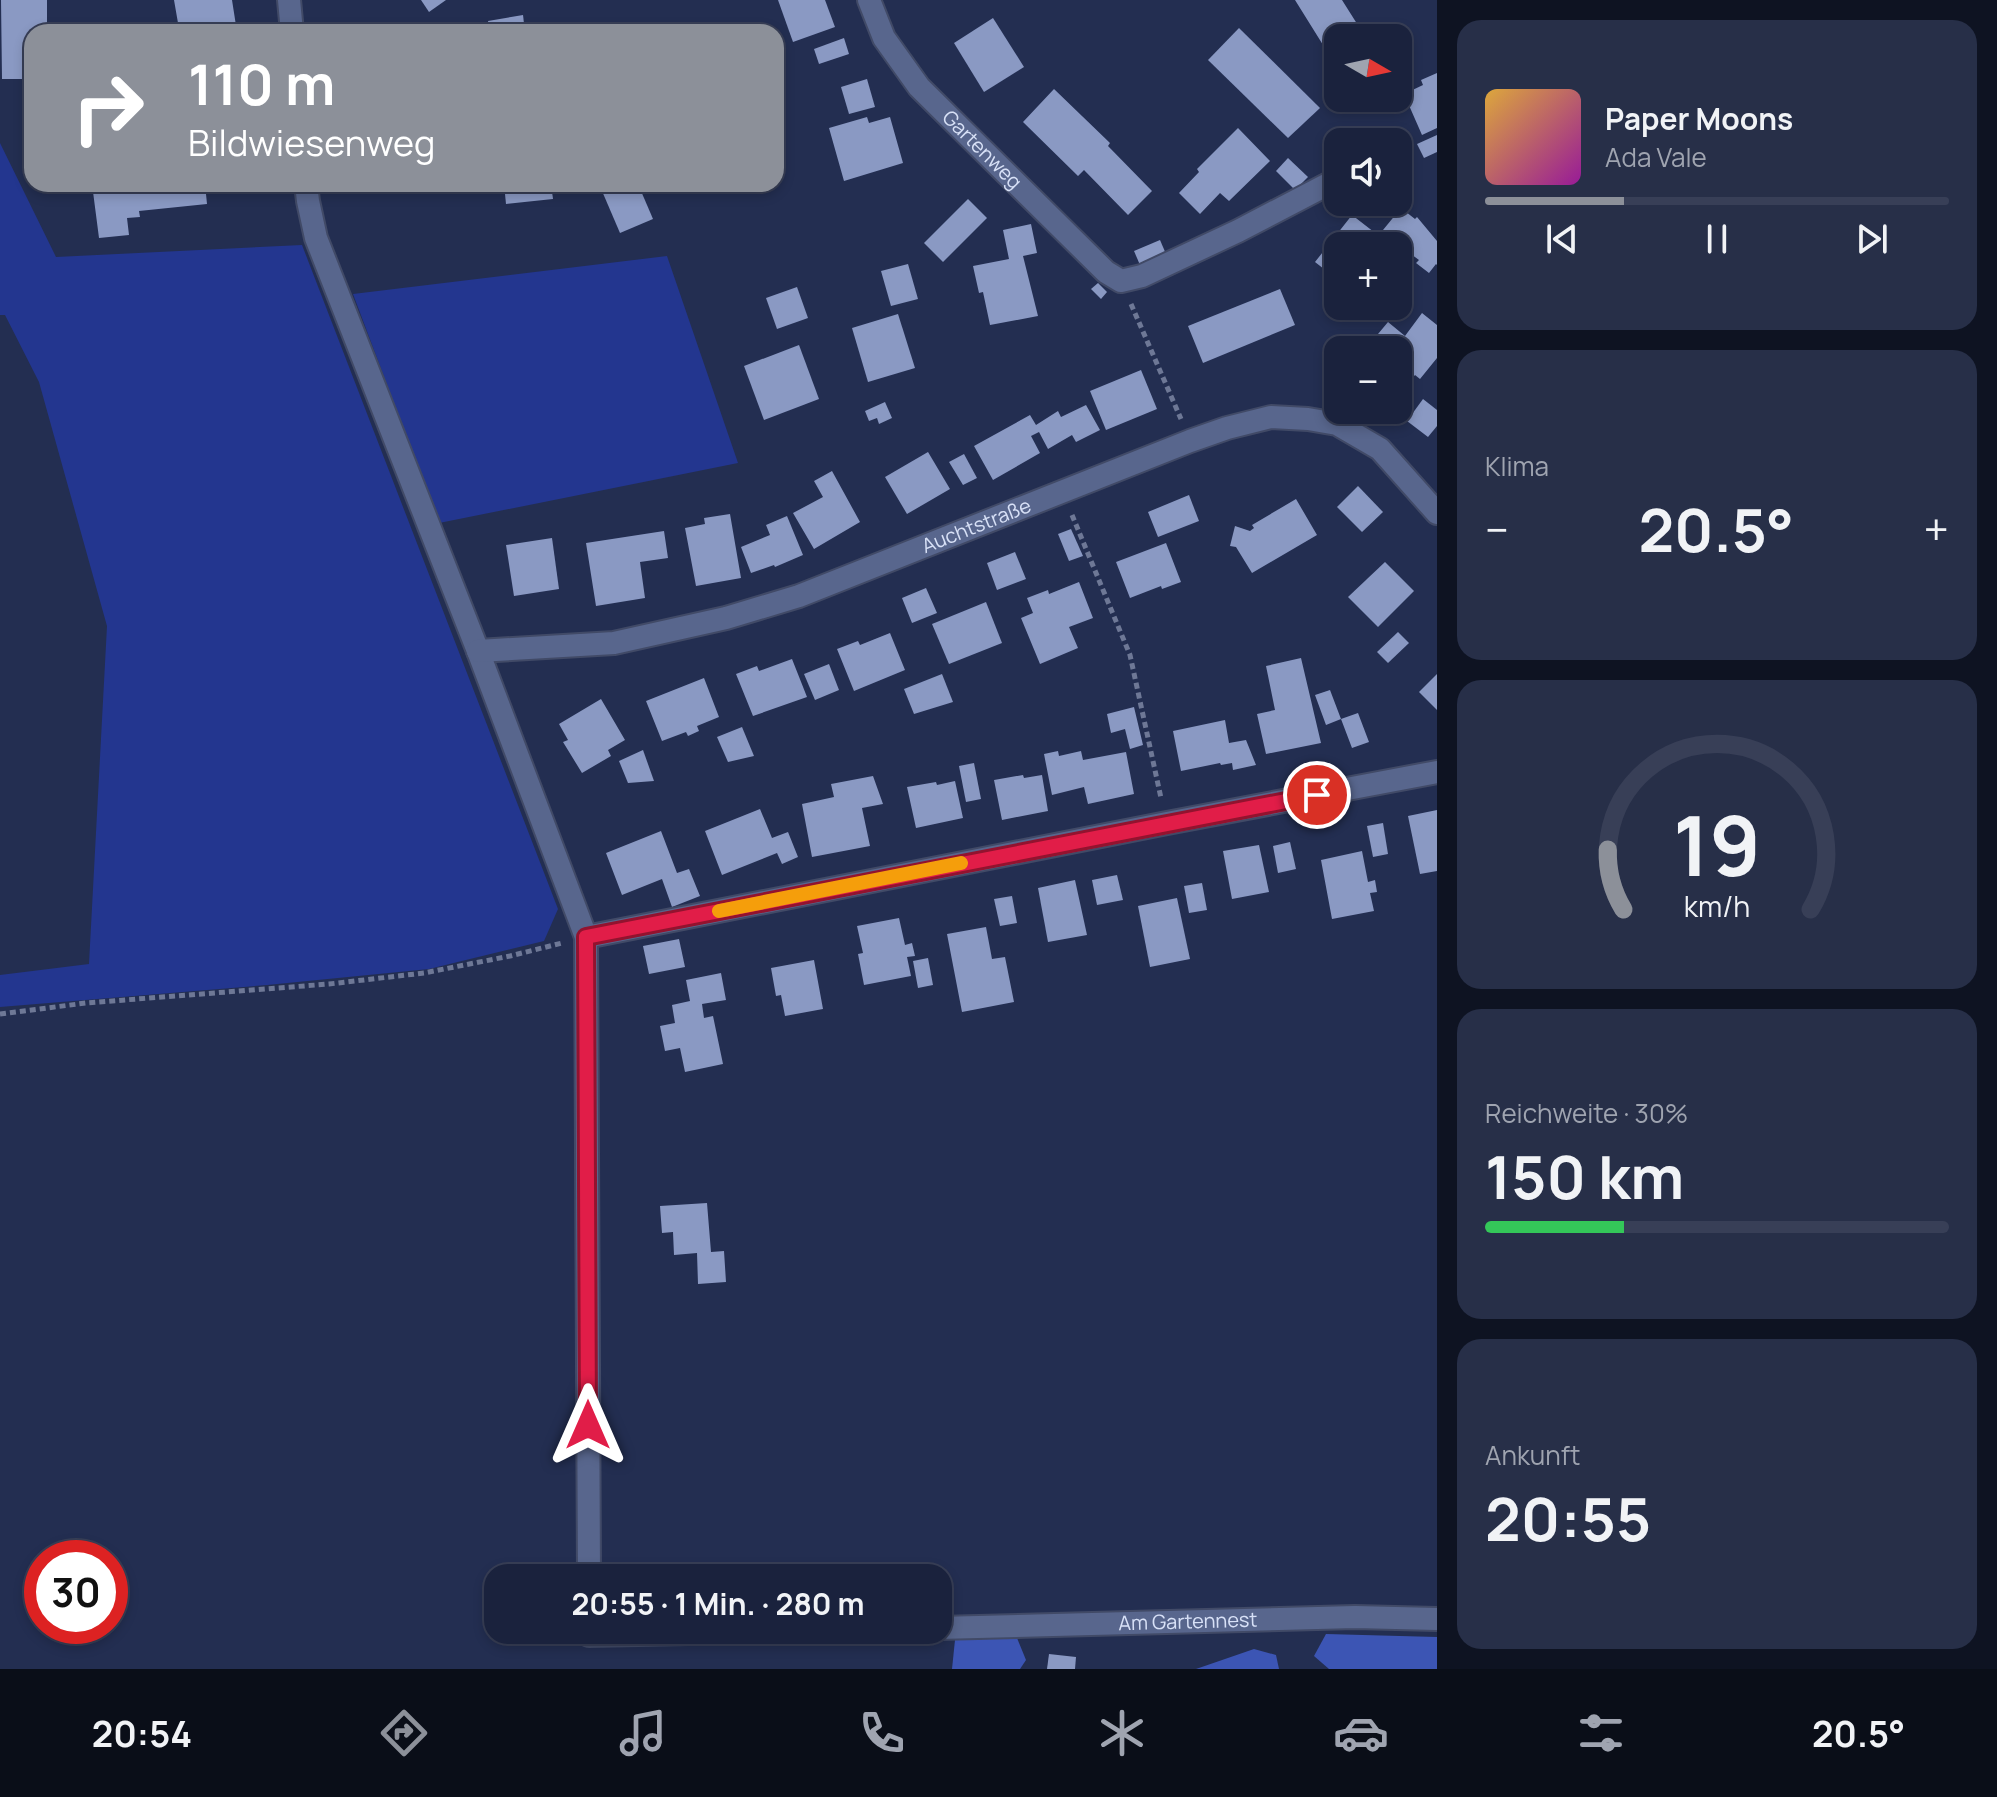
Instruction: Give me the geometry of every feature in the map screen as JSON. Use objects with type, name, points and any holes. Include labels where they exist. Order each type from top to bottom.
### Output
[{"type":"street","points":[[289,0],[291,24]]},
{"type":"street","name":"Gartenweg","points":[[869,0],[884,38],[919,87],[1106,272],[1121,281]]},
{"type":"street","points":[[1121,281],[1142,276],[1225,238],[1324,186]]},
{"type":"street","points":[[307,192],[316,238],[586,937],[589,1564]]},
{"type":"street","name":"Auchtstraße","points":[[478,651],[614,643],[726,618],[799,596],[1190,441],[1271,417],[1337,424],[1380,449],[1437,513]]},
{"type":"street","points":[[586,937],[1437,772]]},
{"type":"street","name":"Am Gartennest","points":[[952,1628],[1355,1617],[1437,1619]]},
{"type":"path","points":[[1121,281],[1190,441]]},
{"type":"path","points":[[1062,491],[1130,655],[1167,823]]},
{"type":"path","points":[[0,1014],[86,1003],[329,984],[424,973],[586,937]]},
{"type":"shaded area","points":[[0,143],[56,257],[302,245],[558,909],[544,941],[429,969],[0,1007],[0,975],[89,964],[107,626],[39,382],[5,315],[0,315]]},
{"type":"shaded area","points":[[667,256],[738,463],[439,523],[353,294]]},
{"type":"shaded area","points":[[1326,1634],[1437,1637],[1437,1669],[1329,1669],[1314,1656]]},
{"type":"shaded area","points":[[1017,1638],[1026,1660],[1020,1669],[952,1669],[955,1640]]},
{"type":"shaded area","points":[[1254,1649],[1276,1655],[1279,1669],[1196,1669]]},
{"type":"building","points":[[1,0],[47,0],[47,24],[24,24],[24,79],[2,79]]},
{"type":"building","points":[[174,0],[232,0],[236,24],[171,24],[178,23]]},
{"type":"building","points":[[421,0],[446,0],[429,12]]},
{"type":"building","points":[[778,0],[825,0],[835,27],[793,42]]},
{"type":"building","points":[[1295,0],[1342,0],[1357,24],[1324,24],[1324,47]]},
{"type":"building","points":[[523,15],[524,24],[489,24],[488,21]]},
{"type":"building","points":[[993,18],[1024,67],[984,92],[954,43]]},
{"type":"building","points":[[1239,28],[1320,108],[1288,138],[1208,60]]},
{"type":"building","points":[[844,38],[849,54],[819,64],[814,49]]},
{"type":"building","points":[[1437,73],[1437,128],[1422,135],[1412,112],[1412,90],[1423,85],[1421,80]]},
{"type":"building","points":[[867,79],[875,107],[849,114],[841,87]]},
{"type":"building","points":[[1054,89],[1110,143],[1108,146],[1152,191],[1128,215],[1084,170],[1078,176],[1023,122]]},
{"type":"building","points":[[867,117],[869,123],[890,117],[903,163],[844,181],[829,128]]},
{"type":"building","points":[[1238,128],[1270,161],[1229,201],[1220,193],[1200,214],[1179,193],[1199,172],[1197,169]]},
{"type":"building","points":[[1437,135],[1437,152],[1424,158],[1417,144]]},
{"type":"building","points":[[1288,158],[1308,177],[1295,190],[1276,171]]},
{"type":"building","points":[[93,192],[206,192],[207,204],[139,211],[140,217],[127,218],[129,235],[99,238]]},
{"type":"building","points":[[505,192],[552,192],[553,199],[506,204]]},
{"type":"building","points":[[602,192],[641,192],[653,219],[620,233]]},
{"type":"building","points":[[968,199],[987,218],[943,262],[924,243]]},
{"type":"building","points":[[1353,216],[1374,232],[1339,232]]},
{"type":"building","points":[[1394,216],[1417,217],[1437,241],[1437,265],[1429,273],[1416,263],[1419,260],[1412,255],[1412,232],[1383,230]]},
{"type":"building","points":[[1031,224],[1037,253],[1023,256],[1038,316],[990,325],[983,292],[979,293],[973,266],[1009,259],[1003,230]]},
{"type":"building","points":[[1160,240],[1166,254],[1140,265],[1134,251]]},
{"type":"building","points":[[1324,251],[1324,269],[1315,262]]},
{"type":"building","points":[[908,264],[918,299],[891,306],[881,271]]},
{"type":"building","points":[[1098,283],[1107,292],[1101,299],[1091,289]]},
{"type":"building","points":[[797,287],[808,318],[777,329],[766,298]]},
{"type":"building","points":[[1280,289],[1295,325],[1203,363],[1188,326]]},
{"type":"building","points":[[1422,313],[1437,325],[1437,358],[1420,379],[1415,375],[1412,378],[1412,336],[1405,336]]},
{"type":"building","points":[[898,314],[915,368],[868,382],[852,328]]},
{"type":"building","points":[[1388,322],[1405,336],[1376,336]]},
{"type":"building","points":[[799,345],[819,399],[764,420],[744,366]]},
{"type":"building","points":[[1141,370],[1157,409],[1106,430],[1090,391]]},
{"type":"building","points":[[1423,399],[1437,410],[1437,426],[1428,437],[1411,424],[1412,414]]},
{"type":"building","points":[[885,402],[892,418],[879,424],[877,418],[869,421],[865,411]]},
{"type":"building","points":[[1086,405],[1100,430],[1076,442],[1072,435],[1048,449],[1039,432],[1031,436],[1040,453],[993,480],[974,446],[1030,415],[1036,425],[1058,411],[1061,417]]},
{"type":"building","points":[[928,452],[950,489],[907,514],[885,477]]},
{"type":"building","points":[[964,454],[977,478],[963,485],[949,462]]},
{"type":"building","points":[[832,471],[860,522],[814,549],[793,513],[823,497],[814,481]]},
{"type":"building","points":[[1358,486],[1383,512],[1362,532],[1337,507]]},
{"type":"building","points":[[1189,495],[1199,521],[1158,537],[1148,512]]},
{"type":"building","points":[[1296,499],[1317,535],[1252,573],[1236,547],[1230,546],[1235,526],[1250,531],[1254,528],[1252,525]]},
{"type":"building","points":[[730,514],[741,578],[696,586],[685,528],[705,524],[704,518]]},
{"type":"building","points":[[787,516],[803,555],[751,573],[741,547],[770,535],[766,525]]},
{"type":"building","points":[[1071,529],[1083,556],[1069,561],[1058,534]]},
{"type":"building","points":[[664,531],[668,558],[640,562],[645,598],[596,606],[586,543]]},
{"type":"building","points":[[552,538],[559,589],[514,596],[506,545]]},
{"type":"building","points":[[1166,543],[1181,582],[1130,598],[1116,562]]},
{"type":"building","points":[[1015,552],[1026,579],[997,590],[987,563]]},
{"type":"building","points":[[1385,562],[1414,591],[1378,627],[1348,597]]},
{"type":"building","points":[[1079,582],[1093,618],[1069,627],[1078,648],[1040,664],[1021,618],[1033,613],[1027,598],[1048,590],[1049,594]]},
{"type":"building","points":[[926,588],[937,613],[912,623],[902,598]]},
{"type":"building","points":[[986,602],[1002,643],[949,664],[932,624]]},
{"type":"building","points":[[1398,632],[1409,643],[1388,663],[1377,652]]},
{"type":"building","points":[[890,633],[905,670],[854,691],[837,649],[858,641],[860,645]]},
{"type":"building","points":[[1301,658],[1321,743],[1266,754],[1257,714],[1275,710],[1266,666]]},
{"type":"building","points":[[792,659],[807,697],[753,716],[736,674],[757,666],[759,671]]},
{"type":"building","points":[[829,664],[839,690],[815,700],[804,674]]},
{"type":"building","points":[[942,674],[953,702],[914,714],[904,689]]},
{"type":"building","points":[[1437,674],[1437,710],[1419,692]]},
{"type":"building","points":[[704,678],[719,717],[697,726],[699,731],[688,736],[686,732],[662,741],[646,701]]},
{"type":"building","points":[[1330,690],[1341,719],[1326,725],[1315,695]]},
{"type":"building","points":[[601,699],[625,740],[608,750],[611,756],[582,773],[563,742],[568,740],[559,724]]},
{"type":"building","points":[[1134,707],[1143,745],[1130,749],[1125,729],[1111,733],[1107,714]]},
{"type":"building","points":[[1358,713],[1369,742],[1352,748],[1341,719]]},
{"type":"building","points":[[1225,720],[1229,743],[1246,740],[1256,765],[1233,770],[1232,763],[1220,763],[1181,771],[1173,731]]},
{"type":"building","points":[[742,727],[754,756],[728,762],[717,737]]},
{"type":"building","points":[[643,750],[654,781],[628,783],[619,761]]},
{"type":"building","points":[[1058,751],[1059,756],[1081,751],[1083,760],[1126,752],[1134,794],[1088,804],[1084,787],[1052,795],[1044,754]]},
{"type":"building","points":[[974,763],[981,799],[966,802],[959,766]]},
{"type":"building","points":[[1023,775],[1024,778],[1042,775],[1048,811],[1002,820],[994,780]]},
{"type":"building","points":[[873,776],[883,804],[862,808],[870,846],[812,857],[802,804],[834,797],[831,784]]},
{"type":"building","points":[[955,781],[963,818],[916,828],[907,787]]},
{"type":"building","points":[[760,809],[772,838],[788,832],[798,857],[782,864],[777,853],[722,875],[705,831]]},
{"type":"building","points":[[1437,810],[1437,871],[1420,874],[1408,816]]},
{"type":"building","points":[[1383,823],[1388,854],[1373,857],[1367,826]]},
{"type":"building","points":[[661,831],[677,873],[689,869],[700,896],[672,907],[662,879],[622,895],[606,853]]},
{"type":"building","points":[[1290,842],[1296,869],[1278,873],[1273,846]]},
{"type":"building","points":[[1259,845],[1269,892],[1232,899],[1223,851]]},
{"type":"building","points":[[1362,851],[1368,882],[1375,880],[1377,892],[1370,893],[1374,911],[1332,919],[1321,860]]},
{"type":"building","points":[[1117,875],[1123,900],[1097,905],[1092,880]]},
{"type":"building","points":[[1075,880],[1087,935],[1048,942],[1038,888]]},
{"type":"building","points":[[1202,883],[1207,910],[1189,913],[1184,886]]},
{"type":"building","points":[[1012,896],[1017,923],[1000,926],[994,899]]},
{"type":"building","points":[[1177,898],[1190,959],[1150,967],[1138,906]]},
{"type":"building","points":[[899,918],[905,945],[912,943],[915,956],[907,957],[911,976],[864,985],[858,954],[863,953],[857,926]]},
{"type":"building","points":[[986,927],[992,959],[1005,957],[1014,1002],[962,1012],[947,934]]},
{"type":"building","points":[[679,939],[685,967],[649,974],[643,946]]},
{"type":"building","points":[[928,958],[933,985],[918,988],[913,961]]},
{"type":"building","points":[[814,960],[823,1009],[785,1016],[781,995],[776,996],[771,968]]},
{"type":"building","points":[[721,973],[726,1000],[702,1004],[704,1018],[713,1016],[723,1064],[685,1072],[680,1048],[665,1051],[660,1026],[675,1023],[672,1005],[690,1001],[686,980]]},
{"type":"building","points":[[707,1203],[711,1252],[724,1251],[726,1282],[698,1284],[697,1253],[674,1255],[673,1232],[662,1233],[660,1206]]},
{"type":"building","points":[[1049,1654],[1076,1657],[1075,1669],[1047,1669]]},
{"type":"slow traffic","points":[[719,911],[961,863]]},
{"type":"route","points":[[588,1425],[586,937],[1317,795]]}]
